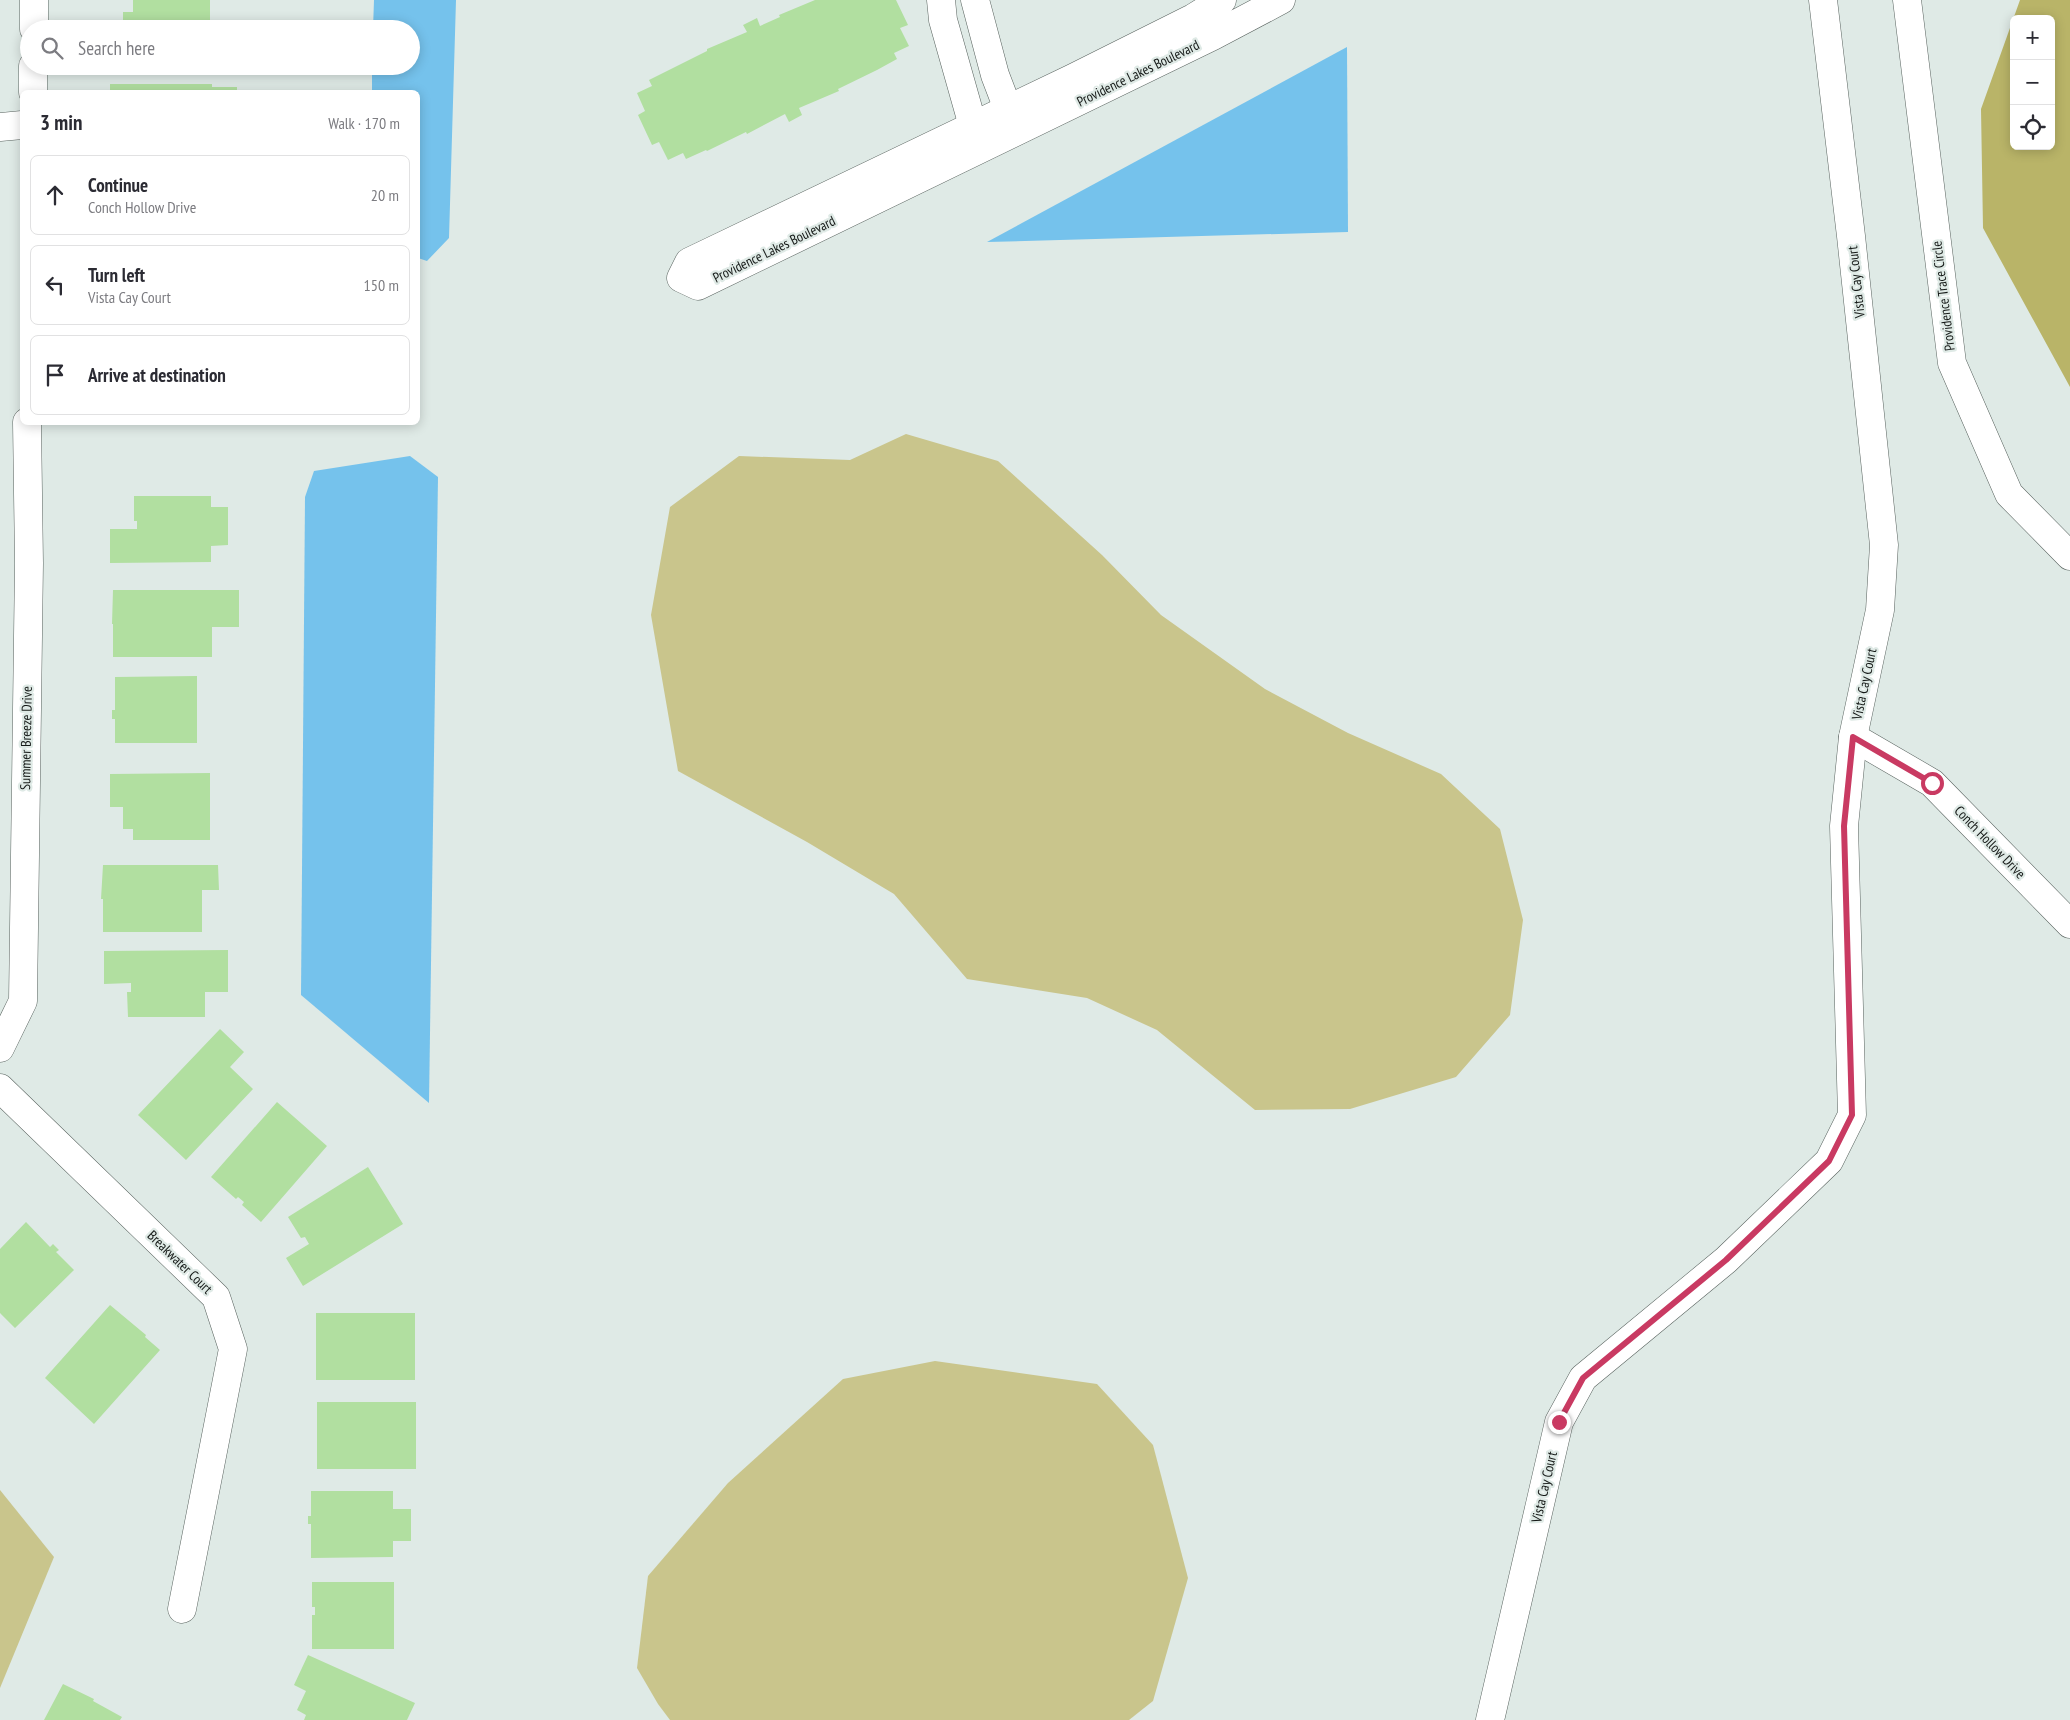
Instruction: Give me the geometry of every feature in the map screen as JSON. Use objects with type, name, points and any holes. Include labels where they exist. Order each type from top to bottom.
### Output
[{"type":"street","points":[[34,0],[34,20]]},
{"type":"street","points":[[941,0],[943,20],[974,126]]},
{"type":"street","points":[[975,0],[995,75],[1008,109]]},
{"type":"street","name":"Providence Lakes Boulevard","points":[[1222,0],[1193,18],[974,126],[689,262],[681,278],[698,286],[1213,36],[1281,0]]},
{"type":"street","name":"Vista Cay Court","points":[[1490,1720],[1559,1422],[1583,1378],[1726,1260],[1829,1161],[1852,1115],[1844,826],[1853,737],[1880,610],[1884,546],[1851,236],[1823,0]]},
{"type":"street","name":"Providence Trace Circle","points":[[1907,0],[1952,363],[2009,494],[2070,556]]},
{"type":"street","points":[[33,75],[33,90]]},
{"type":"street","points":[[0,126],[20,125]]},
{"type":"street","name":"Summer Breeze Drive","points":[[0,1048],[23,1001],[29,563],[27,425]]},
{"type":"street","name":"Conch Hollow Drive","points":[[1853,737],[1932,783],[2070,924]]},
{"type":"street","name":"Breakwater Court","points":[[0,1088],[216,1297],[233,1349],[182,1609]]},
{"type":"shaded area","points":[[2020,0],[2070,0],[2070,387],[1983,228],[1981,109],[2010,28],[2010,150],[2055,150],[2055,15],[2015,15]]},
{"type":"shaded area","points":[[906,434],[998,461],[1102,555],[1161,615],[1265,689],[1348,733],[1441,774],[1500,829],[1523,920],[1510,1015],[1456,1077],[1350,1109],[1255,1110],[1157,1030],[1087,998],[967,979],[894,894],[807,842],[678,771],[651,615],[670,507],[739,456],[850,460]]},
{"type":"shaded area","points":[[935,1361],[1097,1384],[1153,1445],[1188,1578],[1153,1701],[1129,1720],[670,1720],[658,1704],[637,1668],[648,1576],[728,1483],[843,1379]]},
{"type":"shaded area","points":[[0,1490],[54,1557],[0,1688]]},
{"type":"water","points":[[374,0],[456,0],[449,238],[427,261],[420,259],[420,90],[372,90],[372,75],[420,75],[420,20],[373,20]]},
{"type":"water","points":[[1347,47],[1348,232],[987,242]]},
{"type":"water","points":[[410,456],[438,477],[429,1103],[301,995],[305,497],[314,471]]},
{"type":"building","points":[[133,0],[210,0],[210,20],[123,20],[123,12],[133,12]]},
{"type":"building","points":[[815,0],[896,0],[908,25],[900,28],[909,46],[894,53],[897,59],[838,89],[839,91],[799,108],[802,115],[789,122],[785,114],[747,134],[746,132],[686,159],[683,153],[668,160],[659,142],[652,145],[638,115],[645,111],[637,93],[652,86],[649,80],[707,51],[707,49],[747,32],[743,25],[757,18],[760,26],[780,17],[779,15]]},
{"type":"building","points":[[110,84],[212,84],[212,87],[237,87],[237,90],[110,90]]},
{"type":"building","points":[[134,496],[211,496],[211,507],[228,507],[228,545],[211,546],[211,562],[110,563],[110,529],[137,529],[137,521],[134,521]]},
{"type":"building","points":[[113,590],[239,590],[239,627],[212,627],[212,657],[113,657]]},
{"type":"building","points":[[197,676],[197,743],[115,743],[115,719],[112,719],[112,710],[115,710],[115,677]]},
{"type":"building","points":[[210,773],[210,840],[133,840],[133,829],[123,829],[123,807],[110,807],[110,774]]},
{"type":"building","points":[[103,865],[218,865],[219,890],[202,890],[202,932],[103,932],[103,899],[101,899]]},
{"type":"building","points":[[228,950],[228,992],[205,992],[205,1017],[128,1017],[127,992],[131,992],[131,983],[104,984],[104,951]]},
{"type":"building","points":[[220,1029],[244,1052],[230,1067],[253,1089],[186,1160],[138,1115]]},
{"type":"building","points":[[277,1102],[327,1146],[261,1222],[242,1205],[244,1202],[238,1197],[236,1199],[211,1177]]},
{"type":"building","points":[[368,1167],[403,1224],[303,1286],[286,1258],[309,1244],[305,1237],[301,1238],[288,1217]]},
{"type":"building","points":[[26,1222],[50,1247],[53,1244],[59,1250],[56,1252],[74,1270],[15,1328],[0,1313],[0,1249]]},
{"type":"building","points":[[110,1305],[146,1335],[145,1337],[160,1350],[94,1424],[45,1378]]},
{"type":"building","points":[[316,1313],[415,1313],[415,1380],[316,1380]]},
{"type":"building","points":[[317,1402],[416,1402],[416,1469],[317,1469]]},
{"type":"building","points":[[311,1491],[393,1491],[393,1509],[411,1509],[411,1541],[393,1541],[393,1557],[311,1558],[311,1524],[308,1524],[308,1516],[311,1516]]},
{"type":"building","points":[[312,1582],[394,1582],[394,1649],[312,1649],[312,1615],[315,1615],[315,1607],[312,1607]]},
{"type":"building","points":[[308,1655],[415,1703],[407,1720],[304,1720],[306,1715],[297,1710],[306,1691],[294,1685]]},
{"type":"building","points":[[63,1684],[94,1699],[93,1701],[122,1717],[120,1720],[44,1720]]},
{"type":"route","points":[[1559,1422],[1583,1378],[1726,1260],[1829,1161],[1852,1115],[1844,826],[1853,737],[1932,783]]}]
